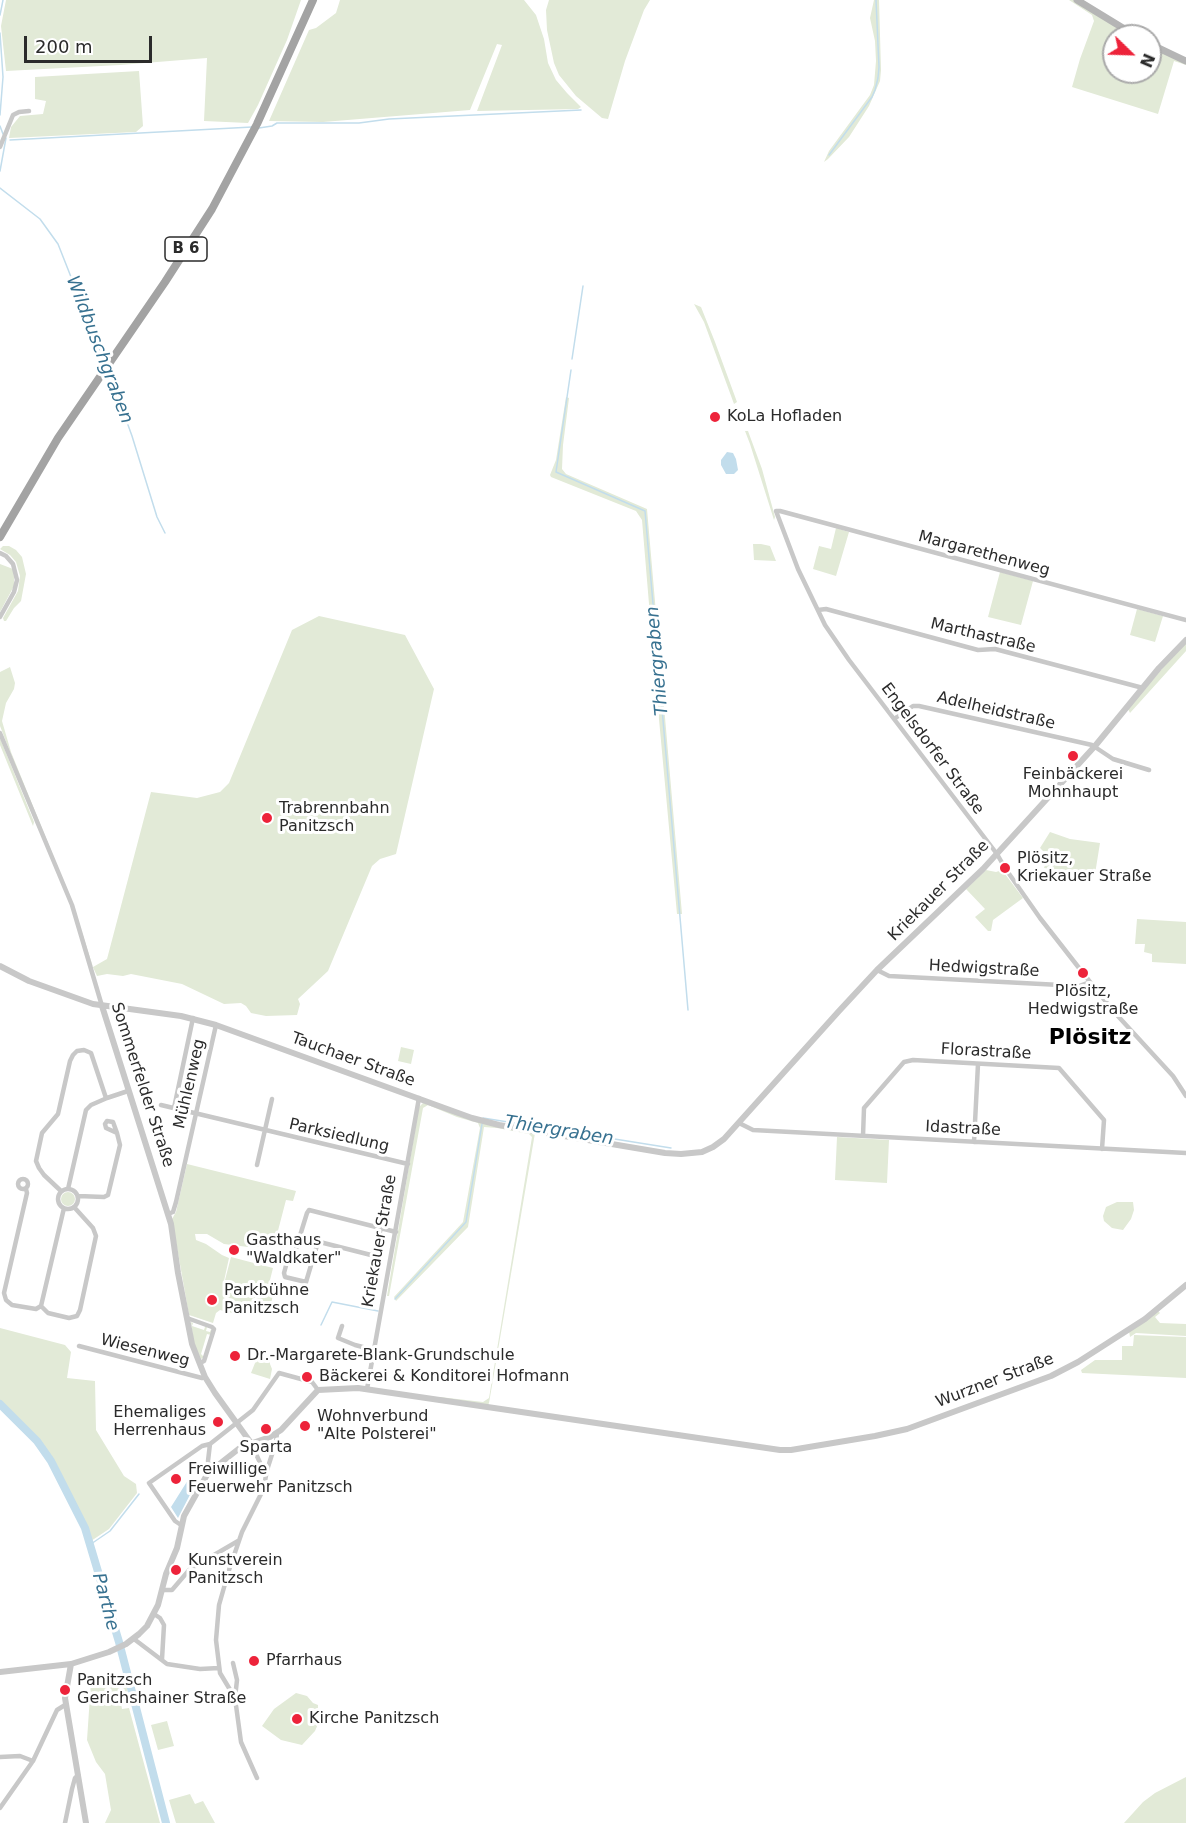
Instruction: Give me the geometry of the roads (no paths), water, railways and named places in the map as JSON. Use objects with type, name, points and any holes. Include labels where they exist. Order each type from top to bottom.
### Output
[{"type":"main road","name":"B 6","points":[[303,20],[308,0]]},
{"type":"main road","name":"B 6","points":[[0,537],[58,438],[197,234],[256,127],[313,0]]},
{"type":"main road","points":[[1077,0],[1116,24]]},
{"type":"main road","points":[[1162,50],[1186,61]]},
{"type":"street","points":[[0,147],[13,115],[29,111]]},
{"type":"street","name":"Engelsdorfer Straße","points":[[776,511],[798,569],[825,625],[849,660],[997,854],[1034,909],[1090,982],[1173,1076],[1186,1096]]},
{"type":"street","name":"Margarethenweg","points":[[776,511],[1186,620]]},
{"type":"street","points":[[0,617],[14,592],[17,580],[13,564],[2,554]]},
{"type":"street","name":"Marthastraße","points":[[818,610],[826,609],[978,650],[995,649],[1143,688]]},
{"type":"street","name":"Kriekauer Straße","points":[[702,1152],[718,1144],[739,1123],[877,970],[983,869],[1095,746],[1186,640]]},
{"type":"street","name":"Adelheidstraße","points":[[894,719],[913,706],[919,706],[1095,746],[1113,759],[1149,770]]},
{"type":"street","name":"Sommerfelder Straße","points":[[0,733],[72,905],[171,1224],[192,1344],[205,1377],[218,1399],[251,1443]]},
{"type":"street","name":"Tauchaer Straße","points":[[0,966],[29,981],[82,1001],[102,1006],[193,1018],[216,1025],[459,1114],[499,1125],[665,1152],[681,1154],[702,1152]]},
{"type":"street","name":"Hedwigstraße","points":[[877,970],[889,976],[1079,986],[1090,982]]},
{"type":"street","points":[[174,1108],[193,1018]]},
{"type":"street","name":"Mühlenweg","points":[[168,1214],[173,1212],[176,1202],[216,1025]]},
{"type":"street","points":[[61,1191],[39,1168],[36,1161],[42,1132],[57,1118],[70,1061],[77,1051],[84,1050],[91,1053],[106,1098]]},
{"type":"street","name":"Florastraße","points":[[862,1136],[864,1108],[904,1062],[913,1060],[1059,1068],[1104,1120],[1102,1149]]},
{"type":"street","points":[[974,1142],[978,1064]]},
{"type":"street","points":[[68,1188],[86,1110],[106,1098],[128,1091]]},
{"type":"street","name":"Kriekauer Straße","points":[[367,1389],[419,1098]]},
{"type":"street","name":"Parksiedlung","points":[[257,1165],[272,1099]]},
{"type":"street","name":"Parksiedlung","points":[[161,1105],[408,1164]]},
{"type":"street","name":"Idastraße","points":[[739,1123],[753,1130],[1186,1153]]},
{"type":"street","points":[[78,1196],[104,1197],[108,1195],[120,1144],[117,1132]]},
{"type":"street","points":[[64,1208],[58,1200],[61,1191],[68,1188],[75,1191],[78,1196],[74,1207]]},
{"type":"street","points":[[26,1189],[27,1193],[4,1293],[6,1300],[12,1305],[36,1309],[41,1306],[64,1208]]},
{"type":"street","points":[[64,1208],[74,1207]]},
{"type":"street","points":[[41,1306],[48,1313],[69,1318],[75,1317],[80,1310],[96,1236],[93,1228],[74,1207]]},
{"type":"street","points":[[318,1242],[306,1282],[286,1277],[284,1274],[286,1262],[294,1255],[309,1210],[396,1232]]},
{"type":"street","points":[[300,1237],[371,1255],[374,1253],[381,1228]]},
{"type":"street","name":"Wurzner Straße","points":[[318,1390],[367,1389],[791,1450],[907,1429],[1052,1376],[1145,1319],[1186,1285]]},
{"type":"street","points":[[187,1318],[214,1329],[204,1360],[200,1363]]},
{"type":"street","points":[[342,1326],[338,1338],[374,1350]]},
{"type":"street","name":"Wiesenweg","points":[[79,1346],[205,1377]]},
{"type":"street","points":[[0,1672],[74,1664],[115,1649],[134,1639],[147,1626],[154,1614],[166,1574],[177,1548],[181,1525],[190,1503],[211,1469],[251,1443],[277,1433],[318,1390],[312,1382],[279,1373],[258,1405],[210,1444],[202,1446],[149,1483],[175,1521],[181,1525]]},
{"type":"street","points":[[235,1698],[219,1668],[216,1640],[219,1605],[238,1541],[262,1492],[277,1433]]},
{"type":"street","points":[[251,1443],[262,1467],[267,1470]]},
{"type":"street","points":[[210,1444],[208,1461],[211,1469]]},
{"type":"street","points":[[162,1590],[172,1590],[190,1569],[238,1541]]},
{"type":"street","points":[[154,1614],[164,1625],[162,1659]]},
{"type":"street","points":[[134,1639],[167,1664],[200,1669],[219,1668]]},
{"type":"street","points":[[233,1663],[237,1680],[235,1698],[241,1742],[257,1778]]},
{"type":"street","points":[[74,1664],[65,1690],[65,1705],[86,1823]]},
{"type":"street","points":[[0,1808],[33,1761],[57,1710],[65,1705]]},
{"type":"street","points":[[0,1756],[20,1756],[33,1761]]},
{"type":"street","points":[[65,1823],[75,1778],[78,1776]]},
{"type":"water","points":[[727,452],[733,453],[736,459],[738,470],[734,474],[726,474],[721,465],[721,460]]},
{"type":"water","points":[[188,1480],[195,1485],[178,1518],[171,1507]]},
{"type":"waterway","name":"Wildbuschgraben","points":[[0,15],[3,0]]},
{"type":"waterway","points":[[829,155],[875,90],[879,67],[876,0]]},
{"type":"waterway","name":"Wildbuschgraben","points":[[0,33],[3,77],[0,115]]},
{"type":"waterway","points":[[259,128],[277,123],[359,123],[389,119],[581,110]]},
{"type":"waterway","name":"Wildbuschgraben","points":[[0,126],[3,134]]},
{"type":"waterway","points":[[10,140],[252,127]]},
{"type":"waterway","name":"Wildbuschgraben","points":[[0,171],[6,138]]},
{"type":"waterway","name":"Wildbuschgraben","points":[[0,188],[40,219],[58,244],[105,363]]},
{"type":"waterway","name":"Thiergraben","points":[[572,359],[583,286]]},
{"type":"waterway","name":"Wildbuschgraben","points":[[108,370],[132,436],[157,517],[165,533]]},
{"type":"waterway","name":"Thiergraben","points":[[571,370],[556,472],[645,511],[688,1010]]},
{"type":"waterway","name":"Thiergraben","points":[[483,1118],[671,1148]]},
{"type":"waterway","name":"Thiergraben","points":[[395,1299],[466,1222],[482,1124]]},
{"type":"waterway","name":"Wildbuschgraben","points":[[321,1325],[332,1302],[378,1311]]},
{"type":"waterway","name":"Parthe","points":[[0,1404],[37,1441],[51,1461],[85,1528],[119,1642],[166,1823]]},
{"type":"waterway","name":"Thiergraben","points":[[91,1544],[110,1531],[139,1494]]},
{"type":"place","name":"KoLa Hofladen","points":[[715,417]]},
{"type":"place","name":"Feinbäckerei Mohnhaupt","points":[[1073,756]]},
{"type":"place","name":"Trabrennbahn Panitzsch","points":[[267,818]]},
{"type":"place","name":"Plösitz, Kriekauer Straße","points":[[1005,868]]},
{"type":"place","name":"Plösitz, Hedwigstraße","points":[[1083,973]]},
{"type":"place","name":"Gasthaus \"Waldkater\"","points":[[234,1250]]},
{"type":"place","name":"Parkbühne Panitzsch","points":[[212,1300]]},
{"type":"place","name":"Dr.-Margarete-Blank-Grundschule","points":[[235,1356]]},
{"type":"place","name":"Bäckerei & Konditorei Hofmann","points":[[307,1377]]},
{"type":"place","name":"Ehemaliges Herrenhaus","points":[[218,1422]]},
{"type":"place","name":"Wohnverbund \"Alte Polsterei\"","points":[[305,1426]]},
{"type":"place","name":"Sparta","points":[[266,1429]]},
{"type":"place","name":"Freiwillige Feuerwehr Panitzsch","points":[[176,1479]]},
{"type":"place","name":"Kunstverein Panitzsch","points":[[176,1570]]},
{"type":"place","name":"Pfarrhaus","points":[[254,1661]]},
{"type":"place","name":"Panitzsch Gerichshainer Straße","points":[[65,1690]]},
{"type":"place","name":"Kirche Panitzsch","points":[[297,1719]]},
{"type":"district","name":"Plösitz","points":[[1090,1038]]}]
